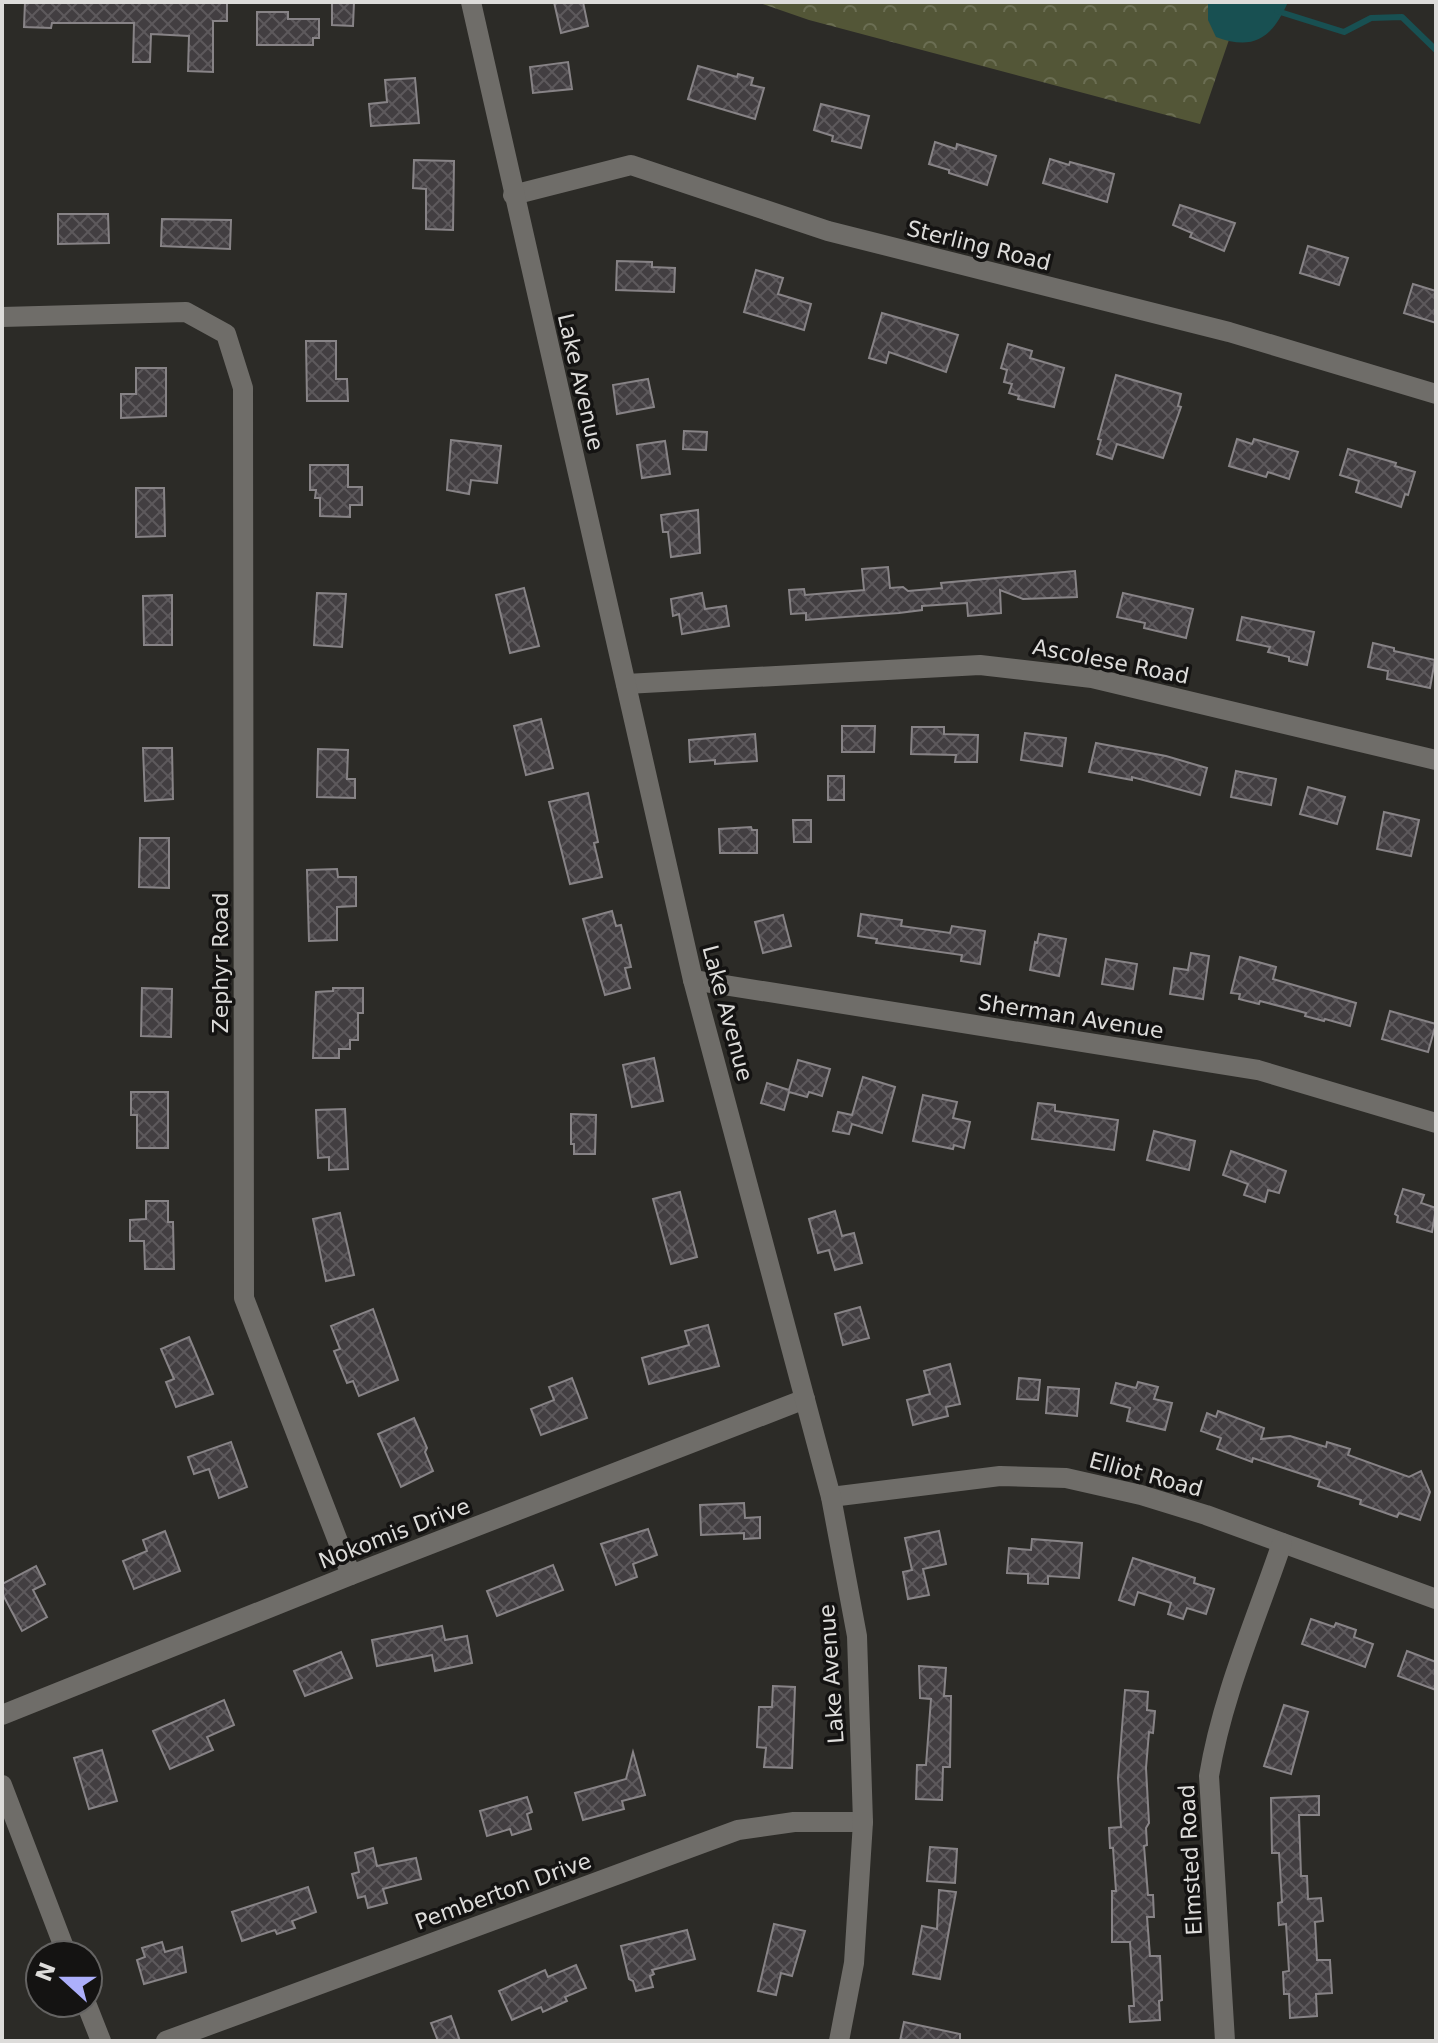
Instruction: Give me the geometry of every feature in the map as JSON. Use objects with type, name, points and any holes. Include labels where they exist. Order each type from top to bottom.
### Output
[{"type":"street","name":"Lake Avenue","points":[[471,2],[693,980],[831,1497],[857,1636],[863,1822],[854,1963],[839,2041]]},
{"type":"street","name":"Sterling Road","points":[[513,195],[631,165],[828,231],[1229,332],[1436,394]]},
{"type":"street","name":"Zephyr Road","points":[[2,317],[186,312],[226,334],[243,388],[244,1298],[351,1575]]},
{"type":"street","name":"Ascolese Road","points":[[626,684],[980,665],[1020,668],[1092,678],[1436,760]]},
{"type":"street","name":"Sherman Avenue","points":[[693,980],[1258,1070],[1436,1123]]},
{"type":"street","name":"Nokomis Drive","points":[[2,1715],[351,1575],[805,1399]]},
{"type":"street","name":"Elliot Road","points":[[831,1497],[1000,1476],[1066,1478],[1141,1495],[1206,1515],[1436,1599]]},
{"type":"street","name":"Elmsted Road","points":[[1225,2041],[1209,1776],[1223,1713],[1282,1543]]},
{"type":"street","points":[[2,1785],[61,1939]]},
{"type":"street","name":"Pemberton Drive","points":[[166,2041],[738,1830],[794,1822],[863,1822]]},
{"type":"street","points":[[92,2019],[101,2041]]},
{"type":"green space","points":[[757,2],[1242,2],[1200,124],[809,20]]},
{"type":"water","points":[[1208,2],[1288,2],[1268,33],[1251,42],[1241,42],[1216,37],[1208,20]]},
{"type":"building","points":[[25,2],[227,2],[227,21],[213,21],[213,72],[188,71],[189,36],[151,34],[150,62],[133,62],[134,23],[52,23],[51,28],[24,27]]},
{"type":"building","points":[[332,2],[354,2],[353,26],[332,25]]},
{"type":"building","points":[[554,2],[583,2],[588,26],[561,33]]},
{"type":"building","points":[[257,12],[288,12],[288,19],[319,19],[319,38],[313,38],[313,45],[257,45]]},
{"type":"building","points":[[568,62],[572,89],[533,93],[530,67]]},
{"type":"building","points":[[698,66],[737,77],[738,74],[753,78],[751,85],[764,88],[755,119],[688,99]]},
{"type":"building","points":[[415,78],[419,123],[371,126],[369,104],[387,102],[385,80]]},
{"type":"building","points":[[821,104],[869,116],[861,148],[832,141],[833,136],[814,130]]},
{"type":"building","points":[[935,142],[956,149],[957,144],[996,156],[987,185],[929,164]]},
{"type":"building","points":[[1050,159],[1114,174],[1107,202],[1043,183]]},
{"type":"building","points":[[414,160],[454,161],[453,230],[426,229],[426,189],[413,188]]},
{"type":"building","points":[[1180,205],[1235,223],[1224,251],[1190,237],[1192,233],[1173,225]]},
{"type":"building","points":[[58,214],[108,214],[109,243],[58,244]]},
{"type":"building","points":[[162,219],[231,220],[230,249],[161,246]]},
{"type":"building","points":[[1308,246],[1348,258],[1339,285],[1300,273]]},
{"type":"building","points":[[617,261],[652,262],[652,267],[675,268],[674,292],[616,290]]},
{"type":"building","points":[[756,270],[783,278],[778,294],[811,304],[804,330],[744,312]]},
{"type":"building","points":[[1413,284],[1436,291],[1436,323],[1404,313]]},
{"type":"building","points":[[882,313],[958,335],[946,372],[889,352],[886,363],[869,358]]},
{"type":"building","points":[[306,341],[336,341],[336,379],[347,379],[348,401],[307,401]]},
{"type":"building","points":[[1008,344],[1032,351],[1030,358],[1064,368],[1054,407],[1018,399],[1019,396],[1009,393],[1012,384],[1004,382],[1007,370],[1001,368]]},
{"type":"building","points":[[136,368],[166,368],[166,416],[121,418],[121,394],[136,394]]},
{"type":"building","points":[[1116,375],[1181,394],[1178,406],[1181,407],[1163,458],[1117,444],[1112,459],[1097,454],[1101,440],[1098,439]]},
{"type":"building","points":[[648,379],[654,407],[617,414],[613,385]]},
{"type":"building","points":[[684,431],[707,432],[706,450],[683,449]]},
{"type":"building","points":[[1237,439],[1252,444],[1254,439],[1298,452],[1289,479],[1268,472],[1266,477],[1229,466]]},
{"type":"building","points":[[451,440],[501,446],[497,483],[471,480],[469,494],[447,490]]},
{"type":"building","points":[[665,441],[670,474],[642,478],[637,445]]},
{"type":"building","points":[[1348,449],[1415,472],[1401,507],[1356,492],[1359,481],[1340,475]]},
{"type":"building","points":[[310,465],[348,465],[348,487],[362,487],[362,505],[350,505],[350,517],[320,516],[320,498],[315,498],[316,490],[310,490]]},
{"type":"building","points":[[136,488],[164,488],[165,536],[136,537]]},
{"type":"building","points":[[698,510],[700,553],[671,557],[668,532],[663,532],[661,515]]},
{"type":"building","points":[[888,567],[890,588],[903,587],[908,591],[942,588],[941,583],[1075,571],[1077,597],[1023,599],[1000,590],[1001,613],[968,616],[967,603],[922,606],[922,610],[899,613],[806,620],[806,613],[791,614],[789,590],[804,589],[805,595],[864,590],[862,569]]},
{"type":"building","points":[[524,588],[539,646],[510,653],[496,595]]},
{"type":"building","points":[[317,593],[346,594],[342,647],[314,645]]},
{"type":"building","points":[[702,593],[705,609],[726,606],[729,626],[682,634],[679,614],[673,616],[671,599]]},
{"type":"building","points":[[1123,593],[1193,609],[1186,638],[1144,628],[1145,623],[1117,617]]},
{"type":"building","points":[[172,595],[172,645],[144,645],[143,596]]},
{"type":"building","points":[[1242,617],[1314,632],[1307,665],[1268,652],[1270,647],[1237,640]]},
{"type":"building","points":[[1373,643],[1435,660],[1430,688],[1387,679],[1388,671],[1368,667]]},
{"type":"building","points":[[541,719],[553,768],[526,775],[514,726]]},
{"type":"building","points":[[842,726],[875,726],[874,752],[842,752]]},
{"type":"building","points":[[912,727],[944,727],[944,734],[978,735],[977,762],[955,762],[956,755],[911,754]]},
{"type":"building","points":[[1025,733],[1066,738],[1062,766],[1021,760]]},
{"type":"building","points":[[755,734],[757,761],[690,762],[689,740]]},
{"type":"building","points":[[1096,743],[1166,756],[1207,768],[1200,795],[1132,777],[1132,780],[1089,772]]},
{"type":"building","points":[[143,748],[172,748],[173,799],[145,801]]},
{"type":"building","points":[[318,749],[348,750],[347,779],[355,779],[355,798],[317,797]]},
{"type":"building","points":[[1236,771],[1276,779],[1271,805],[1231,797]]},
{"type":"building","points":[[828,776],[844,776],[844,800],[828,800]]},
{"type":"building","points":[[1308,787],[1345,797],[1337,824],[1300,814]]},
{"type":"building","points":[[588,793],[602,877],[570,884],[549,802]]},
{"type":"building","points":[[1384,812],[1419,820],[1411,856],[1377,849]]},
{"type":"building","points":[[793,820],[811,820],[811,842],[794,842]]},
{"type":"building","points":[[751,827],[757,830],[757,853],[720,853],[719,829]]},
{"type":"building","points":[[140,838],[169,838],[169,888],[139,887]]},
{"type":"building","points":[[337,869],[338,877],[356,877],[356,906],[337,907],[337,940],[309,941],[307,870]]},
{"type":"building","points":[[612,911],[616,926],[621,925],[631,967],[625,968],[630,988],[605,995],[583,919]]},
{"type":"building","points":[[861,914],[902,920],[901,926],[950,933],[952,926],[985,931],[980,964],[961,961],[962,955],[876,943],[877,939],[858,936]]},
{"type":"building","points":[[783,915],[791,946],[763,953],[755,922]]},
{"type":"building","points":[[1039,934],[1066,939],[1059,976],[1030,970]]},
{"type":"building","points":[[1191,953],[1209,956],[1203,999],[1170,994],[1174,968],[1188,970]]},
{"type":"building","points":[[1240,957],[1276,967],[1273,979],[1356,1003],[1350,1026],[1305,1016],[1306,1013],[1260,1001],[1259,1004],[1239,999],[1240,994],[1231,993]]},
{"type":"building","points":[[1106,959],[1137,964],[1133,989],[1102,984]]},
{"type":"building","points":[[142,988],[172,989],[171,1037],[141,1036]]},
{"type":"building","points":[[333,988],[363,988],[363,1013],[358,1013],[358,1040],[350,1040],[350,1049],[339,1049],[339,1058],[313,1058],[316,992],[333,991]]},
{"type":"building","points":[[1390,1011],[1436,1024],[1428,1052],[1382,1039]]},
{"type":"building","points":[[654,1058],[663,1101],[632,1107],[623,1065]]},
{"type":"building","points":[[798,1060],[830,1069],[822,1096],[809,1092],[807,1097],[789,1092],[784,1110],[761,1103],[767,1083],[789,1090]]},
{"type":"building","points":[[863,1077],[895,1087],[882,1133],[852,1124],[849,1134],[833,1131],[838,1112],[852,1115]]},
{"type":"building","points":[[131,1092],[168,1092],[168,1148],[137,1148],[137,1115],[131,1115]]},
{"type":"building","points":[[923,1095],[957,1102],[953,1118],[970,1122],[964,1148],[954,1145],[953,1149],[913,1141]]},
{"type":"building","points":[[1038,1103],[1055,1105],[1055,1111],[1118,1120],[1114,1150],[1032,1139]]},
{"type":"building","points":[[345,1109],[348,1169],[329,1170],[329,1157],[318,1158],[316,1110]]},
{"type":"building","points":[[571,1114],[596,1115],[595,1154],[574,1154]]},
{"type":"building","points":[[1154,1131],[1195,1141],[1189,1170],[1147,1160]]},
{"type":"building","points":[[1231,1151],[1286,1171],[1279,1193],[1268,1190],[1265,1202],[1244,1195],[1248,1184],[1223,1175]]},
{"type":"building","points":[[1403,1189],[1424,1195],[1421,1203],[1436,1208],[1432,1232],[1397,1222],[1398,1216],[1395,1214]]},
{"type":"building","points":[[680,1192],[697,1257],[671,1264],[653,1199]]},
{"type":"building","points":[[146,1201],[168,1201],[168,1222],[173,1222],[174,1269],[145,1269],[144,1241],[130,1241],[130,1220],[146,1219]]},
{"type":"building","points":[[835,1211],[842,1236],[854,1233],[862,1263],[835,1270],[829,1250],[818,1253],[809,1219]]},
{"type":"building","points":[[340,1213],[354,1275],[326,1281],[313,1219]]},
{"type":"building","points":[[860,1307],[869,1338],[843,1345],[835,1314]]},
{"type":"building","points":[[373,1309],[398,1380],[359,1396],[353,1381],[347,1383],[334,1351],[340,1349],[331,1326]]},
{"type":"building","points":[[708,1325],[719,1366],[649,1384],[642,1358],[689,1345],[685,1331]]},
{"type":"building","points":[[189,1337],[213,1394],[176,1407],[166,1382],[174,1379],[161,1349]]},
{"type":"building","points":[[950,1364],[960,1404],[946,1407],[948,1416],[913,1425],[907,1400],[930,1394],[924,1371]]},
{"type":"building","points":[[572,1378],[587,1418],[541,1435],[531,1409],[554,1400],[549,1387]]},
{"type":"building","points":[[1019,1378],[1040,1380],[1038,1400],[1017,1399]]},
{"type":"building","points":[[1138,1382],[1158,1387],[1154,1399],[1172,1403],[1165,1430],[1127,1421],[1130,1408],[1111,1403],[1116,1383],[1136,1388]]},
{"type":"building","points":[[1048,1387],[1079,1389],[1077,1416],[1046,1413]]},
{"type":"building","points":[[1218,1411],[1264,1428],[1261,1439],[1290,1436],[1326,1447],[1327,1442],[1350,1449],[1348,1455],[1409,1477],[1421,1471],[1430,1492],[1420,1520],[1399,1513],[1397,1517],[1360,1504],[1361,1500],[1318,1486],[1320,1480],[1217,1449],[1221,1438],[1201,1431],[1207,1413],[1216,1417]]},
{"type":"building","points":[[414,1418],[433,1471],[401,1487],[378,1434]]},
{"type":"building","points":[[231,1442],[247,1487],[219,1498],[209,1469],[194,1474],[188,1457]]},
{"type":"building","points":[[744,1503],[745,1518],[760,1517],[760,1538],[744,1539],[744,1533],[701,1535],[700,1505]]},
{"type":"building","points":[[648,1529],[657,1555],[633,1564],[637,1577],[616,1585],[601,1544]]},
{"type":"building","points":[[165,1531],[180,1571],[134,1589],[123,1561],[147,1551],[143,1540]]},
{"type":"building","points":[[939,1531],[946,1564],[923,1569],[929,1595],[908,1599],[903,1572],[912,1570],[905,1538]]},
{"type":"building","points":[[1032,1539],[1082,1543],[1079,1578],[1048,1576],[1048,1584],[1028,1583],[1028,1574],[1007,1573],[1009,1548],[1031,1550]]},
{"type":"building","points":[[1133,1558],[1195,1578],[1194,1583],[1214,1589],[1206,1614],[1187,1608],[1183,1619],[1168,1614],[1171,1603],[1138,1592],[1134,1605],[1119,1600]]},
{"type":"building","points":[[553,1565],[563,1590],[497,1616],[487,1591]]},
{"type":"building","points":[[36,1566],[45,1584],[33,1590],[47,1617],[22,1631],[2,1593],[2,1584]]},
{"type":"building","points":[[1311,1619],[1356,1630],[1354,1637],[1373,1644],[1365,1667],[1302,1644]]},
{"type":"building","points":[[442,1626],[445,1640],[467,1636],[472,1663],[435,1671],[432,1655],[377,1666],[372,1640]]},
{"type":"building","points":[[1407,1651],[1436,1662],[1436,1690],[1398,1676]]},
{"type":"building","points":[[341,1652],[352,1678],[305,1696],[294,1671]]},
{"type":"building","points":[[919,1666],[946,1668],[944,1696],[951,1696],[950,1767],[943,1767],[942,1800],[916,1799],[917,1765],[926,1765],[931,1699],[920,1698]]},
{"type":"building","points":[[773,1686],[795,1687],[792,1768],[764,1767],[766,1748],[757,1747],[759,1707],[772,1707]]},
{"type":"building","points":[[1125,1690],[1148,1692],[1147,1710],[1155,1711],[1153,1733],[1149,1732],[1146,1768],[1149,1823],[1146,1828],[1147,1845],[1144,1846],[1148,1895],[1153,1895],[1154,1917],[1147,1917],[1150,1956],[1160,1956],[1162,2000],[1159,2001],[1160,2020],[1130,2022],[1129,2006],[1134,2006],[1130,1942],[1112,1942],[1112,1891],[1116,1891],[1109,1828],[1121,1827],[1118,1778]]},
{"type":"building","points":[[224,1700],[234,1725],[207,1737],[213,1750],[170,1769],[153,1731]]},
{"type":"building","points":[[1284,1705],[1308,1712],[1291,1774],[1264,1766]]},
{"type":"building","points":[[102,1750],[117,1801],[89,1809],[74,1758]]},
{"type":"building","points":[[633,1752],[645,1795],[622,1801],[624,1809],[583,1820],[575,1793],[626,1779]]},
{"type":"building","points":[[1319,1796],[1319,1815],[1299,1815],[1301,1876],[1307,1876],[1308,1899],[1321,1898],[1323,1921],[1315,1922],[1317,1960],[1330,1960],[1332,1993],[1316,1994],[1317,2016],[1290,2018],[1289,1994],[1284,1994],[1283,1972],[1289,1971],[1286,1924],[1279,1925],[1278,1903],[1282,1902],[1279,1853],[1272,1853],[1271,1798]]},
{"type":"building","points":[[527,1797],[532,1812],[527,1814],[531,1829],[512,1835],[510,1829],[487,1836],[480,1811]]},
{"type":"building","points":[[930,1847],[957,1849],[955,1883],[927,1881]]},
{"type":"building","points":[[373,1848],[377,1866],[416,1858],[421,1879],[383,1889],[387,1903],[368,1908],[365,1896],[358,1898],[352,1874],[359,1872],[355,1853]]},
{"type":"building","points":[[308,1887],[316,1912],[292,1921],[295,1928],[277,1934],[275,1930],[242,1941],[232,1912]]},
{"type":"building","points":[[939,1890],[956,1892],[940,1979],[913,1974],[922,1926],[937,1929]]},
{"type":"building","points":[[774,1924],[805,1931],[792,1976],[781,1973],[776,1995],[758,1991]]},
{"type":"building","points":[[687,1930],[695,1959],[652,1970],[653,1987],[636,1991],[633,1981],[629,1979],[621,1946]]},
{"type":"building","points":[[162,1942],[165,1952],[182,1947],[186,1972],[144,1984],[137,1960],[145,1957],[142,1948]]},
{"type":"building","points":[[576,1965],[586,1988],[543,2012],[541,2007],[512,2020],[499,1991],[545,1970],[548,1977]]},
{"type":"building","points":[[451,2016],[460,2041],[438,2041],[431,2023]]},
{"type":"building","points":[[904,2022],[960,2034],[960,2041],[900,2041]]},
{"type":"waterway","points":[[1277,11],[1344,32],[1371,18],[1402,17],[1436,50]]}]
